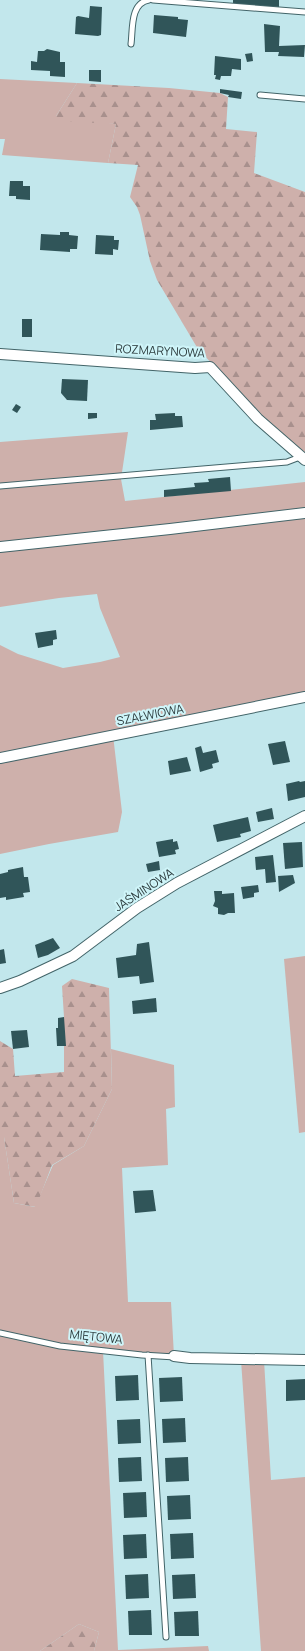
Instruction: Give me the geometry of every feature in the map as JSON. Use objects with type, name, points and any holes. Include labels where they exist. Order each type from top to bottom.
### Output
[{"type":"street","name":"ROZMARYNOWA","points":[[0,354],[195,368],[210,367],[258,419],[303,459]]},
{"type":"street","points":[[0,547],[305,513]]},
{"type":"street","name":"SZAŁWIOWA","points":[[0,758],[305,697]]},
{"type":"street","name":"JAŚMINOWA","points":[[0,988],[20,981],[73,956],[137,908],[177,883],[305,816]]},
{"type":"street","name":"MIĘTOWA","points":[[174,1356],[190,1358],[305,1360]]},
{"type":"lane","points":[[131,44],[136,8],[142,1],[149,0]]},
{"type":"lane","points":[[153,0],[305,12]]},
{"type":"lane","points":[[260,95],[305,99]]},
{"type":"lane","points":[[0,486],[287,462],[303,459]]},
{"type":"lane","name":"MIĘTOWA","points":[[0,1333],[60,1346],[190,1358]]},
{"type":"lane","points":[[148,1355],[166,1637]]},
{"type":"green space","points":[[0,79],[77,83],[56,116],[116,124],[108,163],[2,155],[5,139],[0,139]]},
{"type":"green space","points":[[77,83],[169,88],[220,93],[228,97],[226,129],[257,132],[254,173],[305,192],[305,455],[266,420],[198,349],[157,280],[150,261],[140,215],[137,207],[130,197],[138,165],[108,163],[116,124],[58,121],[56,116]]},
{"type":"green space","points":[[128,432],[121,479],[125,501],[305,482],[305,697],[113,735],[122,812],[118,832],[0,854],[0,645],[18,654],[63,668],[120,657],[100,608],[97,594],[0,607],[0,442]]},
{"type":"green space","points":[[305,956],[305,1132],[299,1133],[284,959]]},
{"type":"green space","points":[[72,979],[109,988],[112,1089],[84,1146],[52,1165],[36,1207],[14,1203],[4,1137],[0,1137],[0,1041],[13,1049],[15,1076],[64,1072],[64,1017],[62,986]]},
{"type":"green space","points":[[111,1049],[174,1065],[175,1107],[166,1109],[168,1165],[122,1168],[128,1302],[171,1302],[174,1356],[103,1351],[118,1650],[208,1646],[209,1651],[94,1651],[99,1632],[79,1624],[40,1651],[0,1651],[0,1137],[4,1137],[14,1203],[35,1207],[53,1165],[84,1146],[112,1089]]},
{"type":"green space","points":[[241,1360],[264,1360],[271,1480],[305,1477],[305,1651],[261,1651]]},
{"type":"green space","points":[[79,1624],[99,1632],[94,1651],[40,1651]]},
{"type":"building","points":[[233,0],[279,0],[279,7],[233,4]]},
{"type":"building","points":[[90,6],[102,7],[101,35],[75,34],[76,17],[89,18]]},
{"type":"building","points":[[154,15],[178,17],[178,19],[188,20],[186,37],[153,33]]},
{"type":"building","points":[[264,24],[280,26],[279,46],[305,45],[304,57],[278,56],[279,52],[265,52]]},
{"type":"building","points":[[47,49],[60,52],[60,62],[65,62],[65,77],[50,76],[50,71],[31,70],[31,61],[37,62],[38,51],[44,51]]},
{"type":"building","points":[[252,53],[253,61],[247,62],[245,54]]},
{"type":"building","points":[[215,56],[241,59],[241,70],[232,69],[231,76],[221,76],[220,80],[215,79]]},
{"type":"building","points":[[89,70],[101,70],[101,82],[89,81]]},
{"type":"building","points":[[220,89],[242,92],[241,99],[228,97],[229,95],[220,93]]},
{"type":"building","points":[[10,181],[23,181],[23,186],[30,186],[30,200],[16,199],[16,196],[9,196]]},
{"type":"building","points":[[60,232],[69,232],[69,235],[78,236],[77,249],[70,249],[70,252],[40,250],[41,234],[60,235]]},
{"type":"building","points":[[96,235],[114,236],[114,240],[119,240],[118,250],[113,249],[113,255],[95,254]]},
{"type":"building","points":[[22,319],[32,319],[32,337],[22,337]]},
{"type":"building","points":[[62,379],[88,380],[87,401],[67,400],[61,393]]},
{"type":"building","points":[[16,404],[21,407],[17,413],[12,410]]},
{"type":"building","points":[[88,413],[97,413],[97,418],[88,419]]},
{"type":"building","points":[[175,413],[175,416],[182,416],[183,427],[150,430],[150,420],[156,420],[155,414]]},
{"type":"building","points":[[230,477],[231,491],[164,497],[164,490],[195,487],[194,483],[209,482],[208,479]]},
{"type":"building","points":[[56,630],[57,639],[53,640],[53,645],[38,648],[35,633]]},
{"type":"building","points":[[285,741],[290,762],[273,765],[268,744]]},
{"type":"building","points":[[201,746],[203,753],[216,750],[219,762],[212,764],[213,768],[200,772],[195,748]]},
{"type":"building","points":[[187,757],[191,771],[170,775],[168,761]]},
{"type":"building","points":[[305,781],[305,797],[288,801],[286,784]]},
{"type":"building","points":[[272,808],[274,819],[258,822],[256,812]]},
{"type":"building","points":[[248,817],[251,831],[240,834],[241,837],[217,842],[213,825]]},
{"type":"building","points":[[173,839],[173,842],[177,841],[179,849],[175,850],[176,854],[159,857],[156,842]]},
{"type":"building","points":[[302,842],[303,867],[285,869],[283,843]]},
{"type":"building","points":[[273,855],[276,882],[266,883],[265,869],[256,870],[255,857]]},
{"type":"building","points":[[159,861],[160,870],[148,872],[146,864]]},
{"type":"building","points":[[23,867],[24,877],[28,877],[30,892],[23,893],[24,897],[6,900],[6,897],[0,898],[0,874],[8,872],[8,870]]},
{"type":"building","points":[[293,875],[295,883],[279,892],[278,876]]},
{"type":"building","points":[[258,885],[259,892],[254,893],[254,897],[243,899],[241,887]]},
{"type":"building","points":[[214,891],[222,891],[222,894],[234,893],[235,913],[228,913],[224,915],[218,914],[218,908],[213,906],[215,901]]},
{"type":"building","points":[[53,938],[60,948],[48,955],[38,958],[35,945]]},
{"type":"building","points":[[149,942],[154,982],[140,984],[139,976],[118,978],[116,958],[136,955],[137,944]]},
{"type":"building","points":[[4,949],[6,963],[0,964],[0,950]]},
{"type":"building","points":[[156,998],[157,1012],[133,1014],[132,1001]]},
{"type":"building","points":[[64,1017],[66,1046],[57,1046],[56,1028],[58,1028],[58,1018]]},
{"type":"building","points":[[27,1030],[29,1047],[13,1049],[11,1031]]},
{"type":"building","points":[[153,1190],[156,1211],[135,1213],[133,1191]]},
{"type":"building","points":[[138,1375],[139,1400],[116,1401],[115,1376]]},
{"type":"building","points":[[182,1377],[183,1401],[160,1402],[159,1378]]},
{"type":"building","points":[[305,1379],[305,1400],[286,1401],[286,1380]]},
{"type":"building","points":[[185,1418],[186,1442],[163,1443],[162,1419]]},
{"type":"building","points":[[140,1419],[141,1443],[118,1444],[117,1420]]},
{"type":"building","points":[[141,1457],[142,1481],[119,1482],[118,1458]]},
{"type":"building","points":[[188,1457],[189,1481],[166,1482],[165,1458]]},
{"type":"building","points":[[146,1492],[147,1517],[124,1518],[123,1493]]},
{"type":"building","points":[[190,1495],[191,1519],[168,1520],[167,1496]]},
{"type":"building","points":[[193,1533],[194,1558],[171,1559],[170,1534]]},
{"type":"building","points":[[146,1534],[147,1558],[124,1559],[123,1535]]},
{"type":"building","points":[[148,1574],[149,1598],[126,1599],[125,1575]]},
{"type":"building","points":[[195,1574],[196,1598],[173,1599],[172,1575]]},
{"type":"building","points":[[151,1610],[152,1635],[129,1635],[128,1611]]},
{"type":"building","points":[[198,1611],[199,1636],[175,1636],[174,1612]]}]
